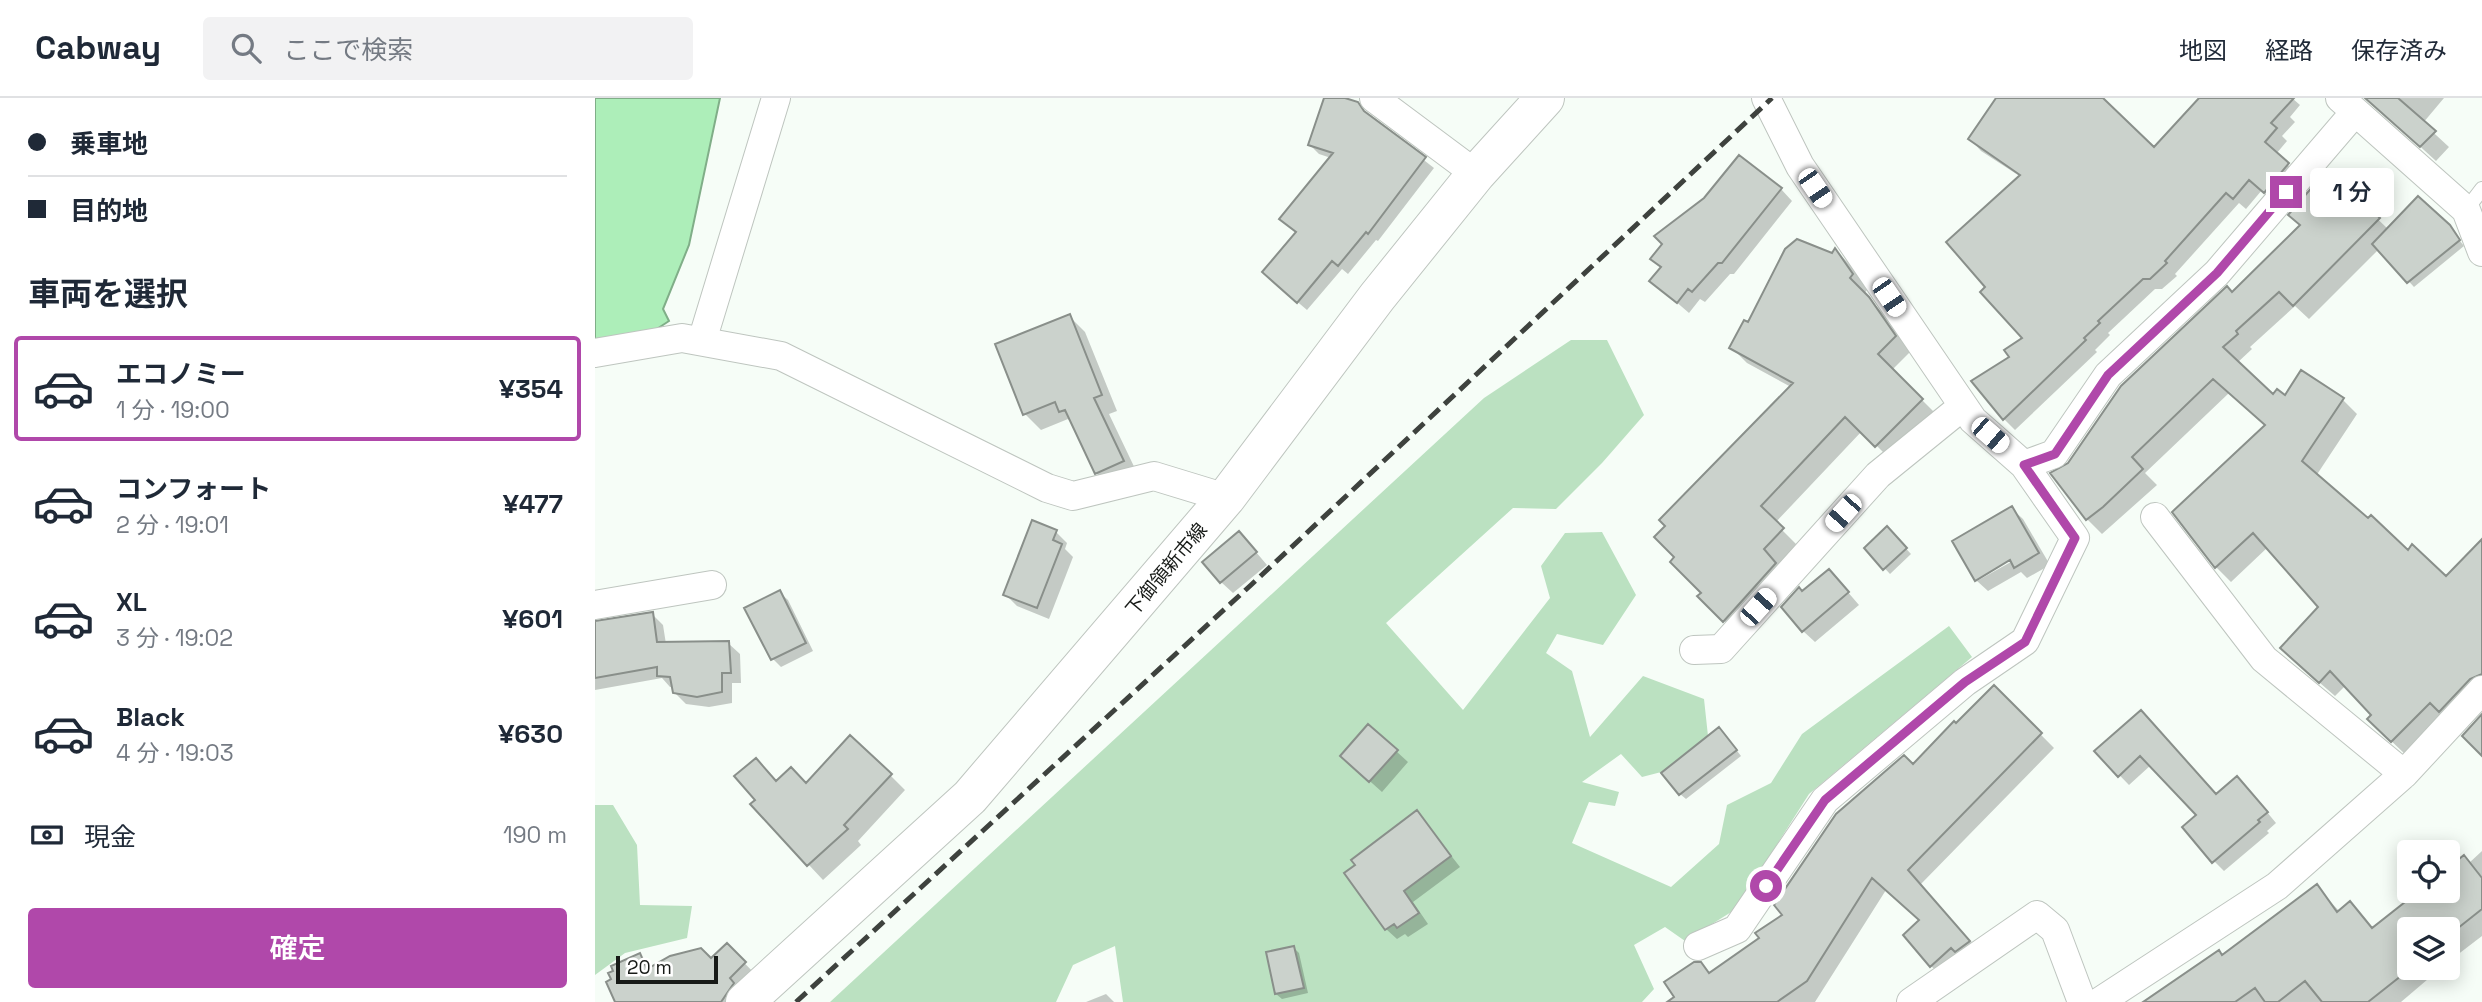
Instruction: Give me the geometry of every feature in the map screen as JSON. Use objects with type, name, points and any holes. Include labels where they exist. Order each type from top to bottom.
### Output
[{"type":"main road","name":"下御領新市線","points":[[745,1002],[970,797],[1226,498],[1377,297],[1476,174],[1545,98]]},
{"type":"street","points":[[702,341],[776,98]]},
{"type":"street","points":[[1374,98],[1476,174]]},
{"type":"street","points":[[1698,946],[1737,929],[1825,800],[1965,682],[2025,642],[2075,538],[2024,465],[1972,420],[1800,166],[1766,98]]},
{"type":"street","points":[[2024,465],[2055,454],[2108,375],[2217,273],[2348,105],[2474,200],[2482,252]]},
{"type":"street","points":[[595,353],[682,338],[781,356],[1047,488],[1073,496],[1154,476],[1226,498]]},
{"type":"street","points":[[1694,650],[1721,649],[1878,475],[1963,406]]},
{"type":"street","points":[[2155,517],[2264,659],[2404,774]]},
{"type":"street","points":[[595,605],[712,585]]},
{"type":"street","points":[[2099,1002],[2277,886],[2404,774],[2482,690]]},
{"type":"street","points":[[1911,1002],[2037,915],[2055,930],[2082,1002]]},
{"type":"shaded area","points":[[595,98],[720,98],[689,245],[663,309],[669,321],[646,336],[595,339]]},
{"type":"shaded area","points":[[1571,340],[1607,340],[1644,415],[1602,463],[1556,509],[1513,508],[1386,623],[1463,710],[1550,598],[1541,566],[1565,533],[1602,532],[1636,595],[1603,645],[1557,634],[1546,653],[1572,671],[1590,737],[1643,676],[1704,699],[1708,736],[1669,770],[1642,777],[1621,754],[1582,782],[1619,792],[1615,806],[1589,802],[1572,843],[1671,887],[1719,844],[1727,805],[1771,783],[1802,734],[1949,626],[1972,657],[1809,794],[1736,909],[1685,941],[1665,927],[1634,945],[1654,989],[1642,1002],[1123,1002],[1115,946],[1073,965],[1056,1002],[830,1002],[1484,398]]},
{"type":"shaded area","points":[[595,805],[613,805],[637,845],[640,905],[692,906],[687,938],[625,953],[595,975]]},
{"type":"building","points":[[1324,98],[1345,98],[1358,102],[1364,111],[1426,157],[1368,234],[1366,232],[1338,266],[1332,261],[1297,303],[1262,272],[1296,232],[1279,219],[1333,153],[1308,145]]},
{"type":"building","points":[[1996,98],[2103,98],[2154,147],[2199,98],[2294,98],[2271,123],[2277,128],[2265,142],[2289,163],[2264,193],[2249,180],[2233,199],[2226,193],[2165,261],[2167,263],[2150,279],[2143,279],[2098,321],[2100,323],[2084,338],[2086,340],[2003,420],[1971,381],[2009,357],[2004,350],[2022,338],[1980,292],[1985,287],[1946,242],[2020,175],[1968,139]]},
{"type":"building","points":[[2365,98],[2398,98],[2436,131],[2420,147]]},
{"type":"building","points":[[1739,155],[1782,188],[1722,263],[1718,263],[1692,292],[1688,289],[1677,303],[1649,281],[1661,267],[1650,259],[1662,244],[1654,236],[1704,198]]},
{"type":"building","points":[[2341,181],[2380,218],[2293,306],[2279,292],[2236,331],[2238,334],[2223,347],[2273,394],[2277,389],[2285,395],[2301,370],[2344,398],[2302,461],[2368,518],[2371,515],[2408,550],[2412,544],[2446,576],[2482,539],[2482,674],[2470,679],[2439,712],[2430,703],[2391,742],[2367,719],[2371,715],[2330,671],[2319,683],[2280,648],[2318,607],[2253,533],[2215,568],[2172,512],[2265,425],[2213,379],[2132,457],[2143,469],[2086,520],[2050,473],[2068,463],[2121,386],[2227,286],[2232,292],[2300,225],[2288,215],[2314,185],[2327,196]]},
{"type":"building","points":[[2418,196],[2450,225],[2460,240],[2407,283],[2372,244]]},
{"type":"building","points":[[1797,239],[1832,253],[1835,248],[1853,274],[1850,278],[1869,297],[1896,336],[1878,354],[1923,399],[1875,447],[1845,417],[1761,506],[1784,528],[1764,549],[1776,563],[1723,622],[1697,596],[1701,593],[1670,562],[1674,557],[1654,537],[1665,526],[1659,520],[1793,383],[1729,348],[1744,320],[1748,322],[1785,249]]},
{"type":"building","points":[[1070,314],[1102,395],[1094,398],[1124,461],[1095,474],[1065,410],[1059,412],[1055,402],[1023,415],[995,344]]},
{"type":"building","points":[[2012,506],[2039,553],[2014,568],[2010,560],[1975,581],[1952,541]]},
{"type":"building","points":[[1032,520],[1057,530],[1053,540],[1062,544],[1037,608],[1003,595]]},
{"type":"building","points":[[1887,526],[1907,548],[1883,570],[1864,548]]},
{"type":"building","points":[[1239,531],[1257,552],[1220,583],[1202,562]]},
{"type":"building","points":[[1829,569],[1849,592],[1802,632],[1781,607],[1799,587],[1802,591]]},
{"type":"building","points":[[780,590],[806,643],[771,660],[744,608]]},
{"type":"building","points":[[653,612],[657,642],[729,641],[731,673],[722,673],[722,692],[697,697],[673,693],[670,677],[657,676],[657,667],[595,678],[595,621]]},
{"type":"building","points":[[1994,685],[2042,733],[1908,870],[1970,941],[1955,952],[1951,948],[1930,967],[1903,935],[1919,920],[1872,878],[1807,981],[1777,1002],[1667,1002],[1674,997],[1664,982],[1694,962],[1701,962],[1709,973],[1759,938],[1755,933],[1782,915],[1774,905],[1836,814],[1904,755],[1913,764],[1954,721],[1956,723]]},
{"type":"building","points":[[2141,710],[2216,794],[2237,776],[2268,812],[2212,863],[2182,827],[2196,815],[2140,756],[2118,777],[2094,751]]},
{"type":"building","points":[[2482,714],[2482,756],[2462,736]]},
{"type":"building","points":[[1368,724],[1398,750],[1369,782],[1340,756]]},
{"type":"building","points":[[1719,727],[1737,750],[1679,795],[1661,773]]},
{"type":"building","points":[[850,735],[892,774],[844,825],[848,829],[807,866],[750,804],[755,800],[734,776],[756,758],[776,781],[791,767],[806,783]]},
{"type":"building","points":[[1417,810],[1451,856],[1404,891],[1419,913],[1397,928],[1394,924],[1385,930],[1344,873],[1355,865],[1351,860]]},
{"type":"building","points":[[2464,855],[2482,878],[2482,909],[2460,926],[2460,917],[2397,917],[2397,979],[2368,1002],[2322,1002],[2305,981],[2278,1002],[2265,1002],[2255,988],[2235,1002],[2143,1002],[2219,950],[2222,955],[2317,884],[2337,912],[2350,901],[2372,928],[2404,903],[2460,903],[2460,858]]},
{"type":"building","points":[[727,943],[746,962],[730,978],[734,983],[721,1002],[615,1002],[606,982],[611,979],[608,973],[613,971],[611,966],[640,953],[647,969],[670,956],[701,948],[711,958]]},
{"type":"building","points":[[1294,946],[1304,988],[1275,994],[1266,952]]},
{"type":"railway","points":[[796,1002],[1251,585],[1772,98]]},
{"type":"route","points":[[1766,886],[1825,800],[1965,682],[2025,642],[2075,538],[2024,465],[2055,454],[2108,375],[2217,273],[2286,192]]}]
